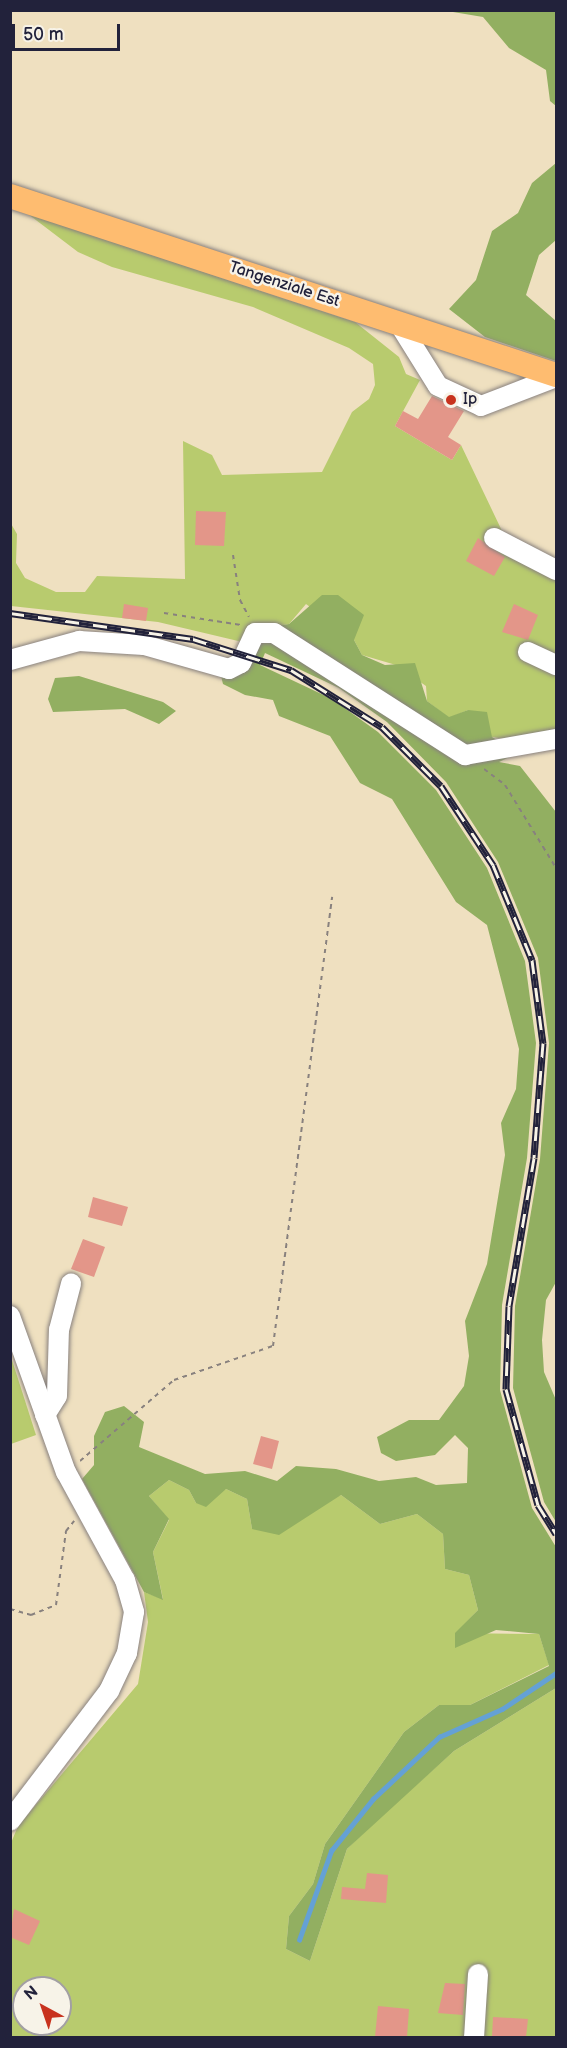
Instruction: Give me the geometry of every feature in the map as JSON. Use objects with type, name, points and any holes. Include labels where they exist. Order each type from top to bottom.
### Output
[{"type":"main road","name":"Tangenziale Est","points":[[10,196],[398,322],[556,376]]},
{"type":"street","points":[[398,322],[438,386],[481,406],[556,376]]},
{"type":"street","points":[[494,538],[556,570]]},
{"type":"street","points":[[10,660],[80,641],[144,645],[229,669],[242,663],[255,633],[274,633],[322,660],[465,755],[556,739]]},
{"type":"street","points":[[528,652],[556,665]]},
{"type":"street","points":[[45,1415],[57,1396],[59,1330],[71,1284]]},
{"type":"street","points":[[10,1316],[66,1472],[83,1509],[125,1580],[134,1612],[127,1653],[110,1691],[10,1821]]},
{"type":"street","points":[[474,2037],[478,1974]]},
{"type":"path","points":[[233,555],[240,600],[255,633]]},
{"type":"path","points":[[164,613],[232,622],[255,633]]},
{"type":"path","points":[[465,755],[505,785],[556,868]]},
{"type":"path","points":[[66,1472],[174,1380],[273,1346],[332,897]]},
{"type":"path","points":[[10,1608],[31,1615],[56,1605],[66,1531],[83,1509]]},
{"type":"green space","points":[[447,11],[556,11],[556,106],[550,101],[546,70],[509,48],[483,17]]},
{"type":"green space","points":[[556,163],[556,240],[539,255],[526,295],[556,321],[556,361],[485,337],[449,309],[476,280],[492,231],[518,213],[532,183]]},
{"type":"green space","points":[[28,214],[355,322],[399,357],[406,374],[420,380],[395,426],[452,460],[461,445],[503,533],[556,562],[556,747],[492,737],[468,710],[449,718],[427,701],[426,686],[396,665],[362,655],[354,640],[306,604],[289,624],[265,628],[255,645],[158,622],[11,606],[10,522],[17,534],[16,563],[25,578],[56,592],[85,592],[97,576],[185,579],[183,441],[212,455],[222,475],[322,472],[352,412],[369,399],[375,385],[373,364],[349,348],[253,307],[112,267],[78,252]]},
{"type":"green space","points":[[322,595],[338,595],[364,615],[354,640],[362,655],[385,665],[415,663],[427,701],[449,717],[468,710],[487,712],[492,737],[518,753],[499,762],[520,766],[556,812],[556,1282],[546,1300],[542,1340],[544,1372],[556,1400],[556,1522],[544,1502],[513,1388],[515,1306],[540,1159],[549,1043],[538,958],[498,862],[446,782],[387,722],[339,688],[265,653],[260,665],[332,699],[378,732],[436,790],[487,868],[525,961],[536,1043],[527,1158],[502,1305],[500,1390],[532,1508],[556,1547],[556,1688],[454,1751],[347,1849],[310,1961],[286,1949],[289,1916],[313,1884],[325,1844],[404,1732],[439,1705],[470,1705],[549,1666],[539,1634],[496,1630],[455,1648],[455,1633],[478,1610],[469,1575],[445,1569],[443,1534],[417,1514],[380,1524],[341,1495],[279,1535],[252,1529],[247,1499],[226,1489],[206,1507],[196,1503],[189,1490],[169,1480],[149,1496],[169,1519],[153,1552],[163,1600],[144,1592],[82,1479],[94,1465],[94,1436],[105,1412],[124,1406],[144,1422],[139,1447],[205,1474],[245,1471],[277,1481],[296,1466],[336,1469],[379,1481],[416,1477],[436,1485],[467,1483],[468,1448],[455,1435],[435,1455],[396,1461],[381,1453],[377,1437],[409,1420],[439,1420],[464,1386],[469,1356],[465,1321],[487,1264],[505,1155],[501,1123],[516,1089],[519,1049],[487,925],[456,902],[392,799],[360,783],[330,736],[279,716],[273,700],[245,695],[223,684],[221,676],[265,628],[289,624]]},
{"type":"green space","points":[[79,676],[163,702],[176,711],[159,724],[125,709],[53,712],[48,699],[55,678]]},
{"type":"green space","points":[[11,1357],[36,1435],[10,1444]]},
{"type":"green space","points":[[169,1480],[189,1490],[196,1503],[226,1489],[247,1499],[252,1529],[341,1495],[380,1524],[417,1514],[443,1534],[445,1569],[469,1575],[478,1610],[456,1633],[539,1634],[549,1665],[470,1705],[439,1705],[404,1732],[325,1844],[313,1884],[289,1916],[286,1949],[310,1961],[347,1849],[377,1820],[454,1751],[556,1688],[556,2037],[11,2038],[11,1843],[18,1826],[138,1684],[148,1622],[144,1592],[163,1599],[153,1552],[169,1520],[149,1496]]},
{"type":"building","points":[[432,396],[464,411],[448,437],[461,445],[452,460],[395,426],[403,411],[418,419]]},
{"type":"building","points":[[196,511],[226,512],[224,546],[195,545]]},
{"type":"building","points":[[478,538],[505,557],[494,576],[466,561]]},
{"type":"building","points":[[124,604],[148,608],[146,621],[122,618]]},
{"type":"building","points":[[514,604],[538,615],[528,640],[502,632]]},
{"type":"building","points":[[93,1197],[128,1207],[122,1226],[88,1217]]},
{"type":"building","points":[[83,1239],[105,1247],[94,1277],[71,1269]]},
{"type":"building","points":[[261,1436],[279,1441],[272,1469],[253,1464]]},
{"type":"building","points":[[367,1873],[388,1875],[386,1903],[341,1899],[342,1887],[365,1889]]},
{"type":"building","points":[[14,1909],[40,1921],[29,1945],[10,1937]]},
{"type":"building","points":[[445,1983],[465,1984],[463,2015],[438,2013]]},
{"type":"building","points":[[378,2006],[409,2009],[407,2037],[375,2037]]},
{"type":"building","points":[[493,2017],[528,2019],[526,2037],[492,2037]]},
{"type":"waterway","points":[[299,1940],[331,1851],[373,1799],[439,1737],[502,1709],[556,1673]]},
{"type":"railway","points":[[10,613],[193,639],[291,670],[382,727],[441,786],[493,865],[532,960],[543,1043],[534,1158],[509,1306],[506,1389],[538,1505],[556,1534]]},
{"type":"place","name":"Ip","points":[[451,400]]}]
